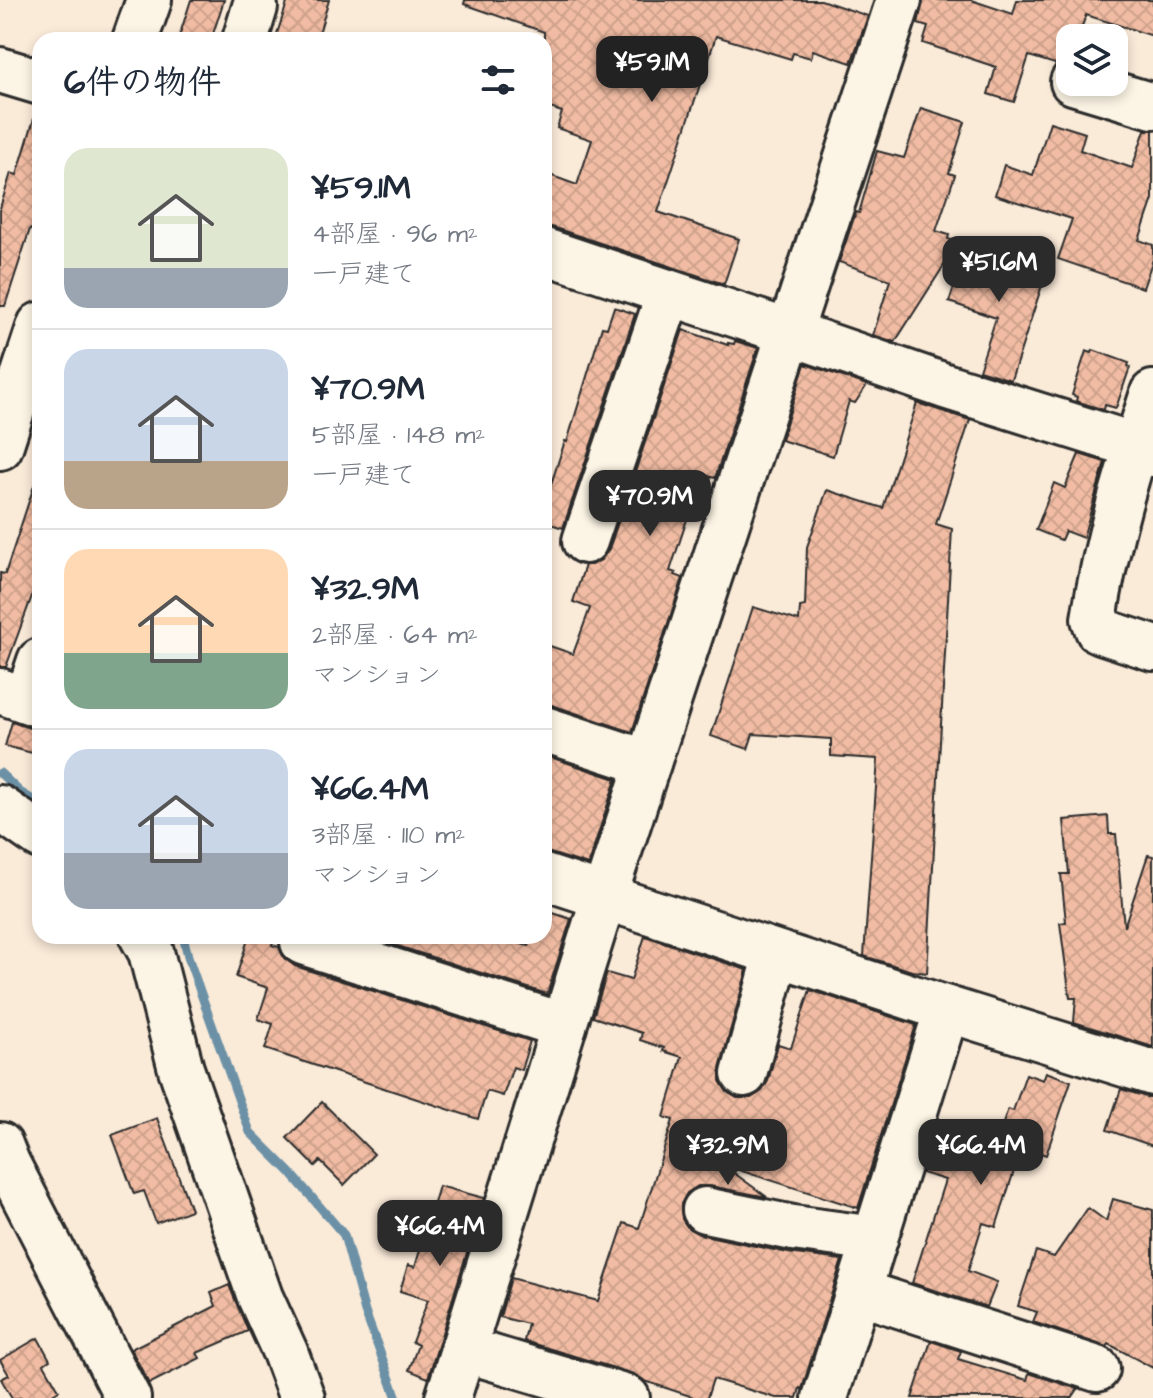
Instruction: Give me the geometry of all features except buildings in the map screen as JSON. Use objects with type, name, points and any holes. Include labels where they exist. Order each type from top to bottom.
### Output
[{"type":"street","points":[[138,32],[149,0]]},
{"type":"street","points":[[448,1398],[604,897],[899,0]]},
{"type":"street","points":[[1120,96],[1153,106]]},
{"type":"street","points":[[552,254],[1144,450]]},
{"type":"street","points":[[585,541],[669,293]]},
{"type":"street","points":[[15,439],[32,369]]},
{"type":"street","points":[[1153,393],[1144,450],[1106,550],[1094,619],[1098,630],[1153,648]]},
{"type":"street","points":[[552,732],[648,763]]},
{"type":"street","points":[[0,808],[32,830]]},
{"type":"street","points":[[552,880],[1153,1073]]},
{"type":"street","points":[[146,944],[181,1069],[260,1297],[302,1398]]},
{"type":"street","points":[[309,944],[564,1026]]},
{"type":"street","points":[[744,1074],[777,954]]},
{"type":"street","points":[[825,1398],[947,1009]]},
{"type":"street","points":[[0,1145],[128,1398]]},
{"type":"street","points":[[705,1210],[793,1228],[875,1239]]},
{"type":"street","points":[[859,1292],[1097,1369]]},
{"type":"street","points":[[463,1349],[627,1398]]},
{"type":"waterway","points":[[0,773],[32,799]]},
{"type":"waterway","points":[[185,944],[250,1132],[290,1172],[344,1235],[365,1312],[397,1398]]}]
